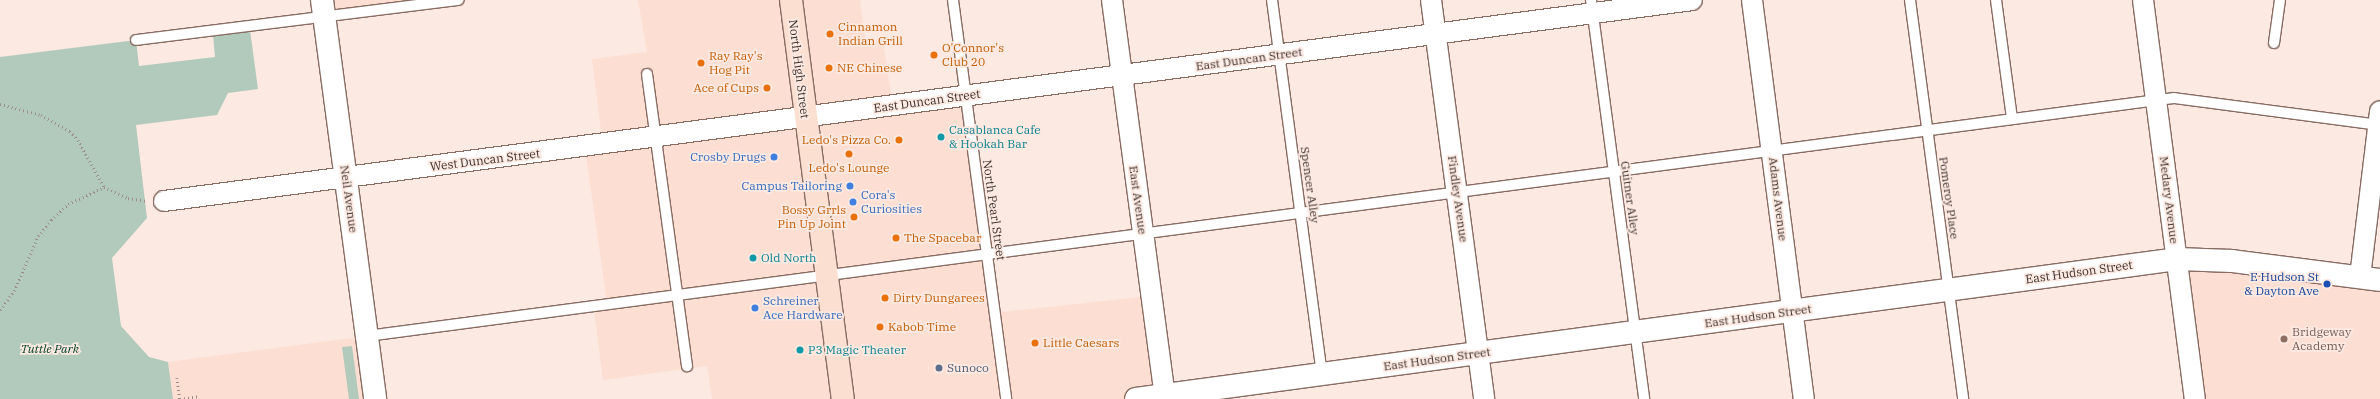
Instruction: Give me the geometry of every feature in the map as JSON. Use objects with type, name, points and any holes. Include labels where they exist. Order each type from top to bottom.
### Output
[{"type":"main road","name":"North High Street","points":[[791,0],[805,118],[843,399]]},
{"type":"main road","name":"Neil Avenue","points":[[323,8],[375,399]]},
{"type":"main road","name":"East Hudson Street","points":[[1136,399],[1165,397],[1322,374],[2177,259],[2232,261],[2370,279]]},
{"type":"street","name":"East Avenue","points":[[1112,0],[1165,397]]},
{"type":"street","name":"Findley Avenue","points":[[1431,0],[1484,399]]},
{"type":"street","name":"East Duncan Street","points":[[805,118],[1435,34],[1592,6],[1692,0]]},
{"type":"street","name":"Adams Avenue","points":[[1752,0],[1804,399]]},
{"type":"street","name":"Medary Avenue","points":[[2143,0],[2195,399]]},
{"type":"street","name":"West Duncan Street","points":[[164,201],[805,118]]},
{"type":"street","points":[[2370,279],[2379,118]]},
{"type":"lane","points":[[136,40],[323,8],[459,0]]},
{"type":"lane","name":"North Pearl Street","points":[[953,0],[1006,399]]},
{"type":"lane","name":"Spencer Alley","points":[[1272,0],[1322,374]]},
{"type":"lane","name":"Pomeroy Place","points":[[1910,0],[1963,399]]},
{"type":"lane","points":[[1996,0],[2012,119]]},
{"type":"lane","points":[[2274,43],[2280,0]]},
{"type":"lane","name":"Guitner Alley","points":[[1592,6],[1644,399]]},
{"type":"lane","points":[[647,74],[687,366]]},
{"type":"lane","points":[[367,336],[2174,98],[2379,118]]},
{"type":"path","points":[[0,104],[41,115],[70,131],[78,140],[95,174],[104,187],[114,193],[142,201],[164,201]]},
{"type":"path","points":[[0,310],[14,291],[38,236],[51,220],[68,204],[104,187]]},
{"type":"path","points":[[177,378],[180,399],[200,396]]},
{"type":"shaded area","points":[[316,0],[471,0],[318,21]]},
{"type":"shaded area","points":[[638,0],[863,0],[860,1],[866,43],[883,41],[891,95],[960,85],[992,313],[1141,297],[1154,399],[712,399],[707,366],[603,380],[593,304],[607,302],[584,141],[602,139],[592,59],[647,52]]},
{"type":"shaded area","name":"Bridgeway Academy","points":[[2187,259],[2380,280],[2380,399],[2195,399]]},
{"type":"shaded area","points":[[367,336],[375,399],[173,399],[168,362]]},
{"type":"green space","name":"Tuttle Park","points":[[250,30],[258,89],[228,93],[217,115],[136,125],[147,218],[112,258],[121,326],[149,357],[168,362],[173,399],[0,399],[0,57],[136,40],[139,66],[215,57],[213,35]]},
{"type":"green space","points":[[352,346],[359,399],[349,399],[342,347]]},
{"type":"place","name":"Cinnamon Indian Grill","points":[[830,34]]},
{"type":"place","name":"O'Connor's Club 20","points":[[934,55]]},
{"type":"place","name":"Ray Ray's Hog Pit","points":[[701,63]]},
{"type":"place","name":"NE Chinese","points":[[829,68]]},
{"type":"place","name":"Ace of Cups","points":[[767,88]]},
{"type":"place","name":"Casablanca Cafe & Hookah Bar","points":[[941,137]]},
{"type":"place","name":"Ledo's Pizza Co.","points":[[899,140]]},
{"type":"place","name":"Ledo's Lounge","points":[[849,154]]},
{"type":"place","name":"Crosby Drugs","points":[[774,157]]},
{"type":"place","name":"Campus Tailoring","points":[[850,186]]},
{"type":"place","name":"Cora's Curiosities","points":[[853,202]]},
{"type":"place","name":"Bossy Grrls Pin Up Joint","points":[[854,217]]},
{"type":"place","name":"The Spacebar","points":[[896,238]]},
{"type":"place","name":"Old North","points":[[753,258]]},
{"type":"place","name":"E Hudson St & Dayton Ave","points":[[2327,284]]},
{"type":"place","name":"Dirty Dungarees","points":[[885,298]]},
{"type":"place","name":"Schreiner Ace Hardware","points":[[755,308]]},
{"type":"place","name":"Kabob Time","points":[[880,327]]},
{"type":"place","name":"Bridgeway Academy","points":[[2284,339]]},
{"type":"place","name":"Little Caesars","points":[[1035,343]]},
{"type":"place","name":"P3 Magic Theater","points":[[800,350]]},
{"type":"place","name":"Sunoco","points":[[939,368]]}]
